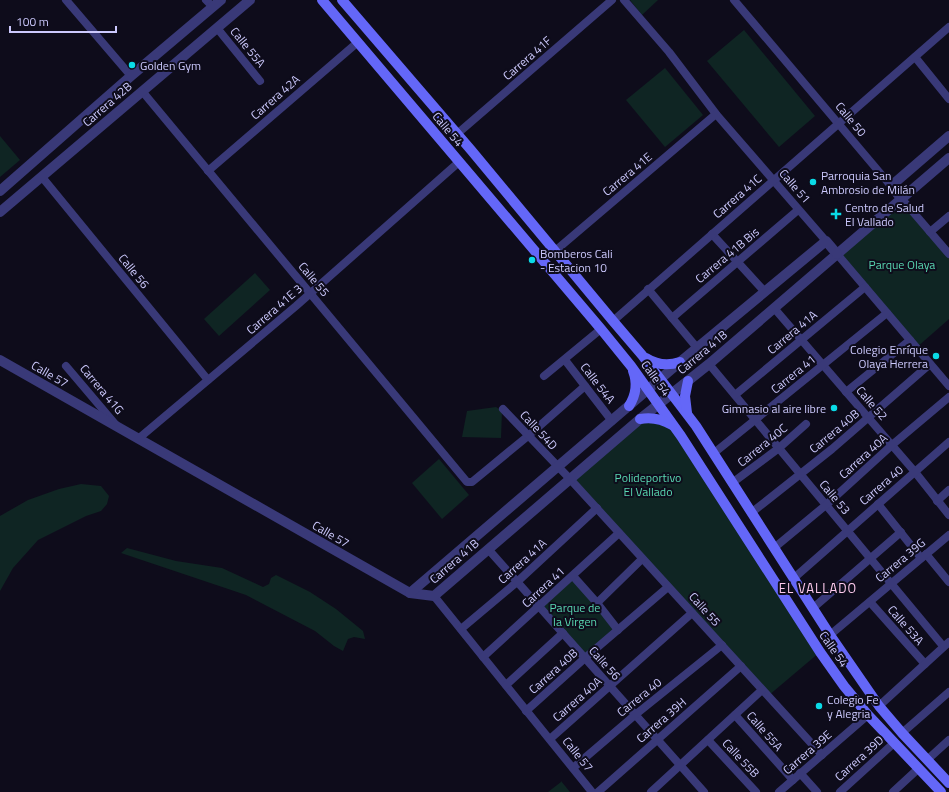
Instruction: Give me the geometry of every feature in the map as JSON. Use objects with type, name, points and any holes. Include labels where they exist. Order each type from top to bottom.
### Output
[{"type":"main road","name":"Calle 54","points":[[322,0],[631,366],[678,432],[820,652],[844,686],[868,715],[941,792]]},
{"type":"main road","name":"Calle 54","points":[[342,0],[457,134],[642,355],[696,426],[830,635],[879,706],[949,783]]},
{"type":"main road","points":[[642,355],[654,362],[662,364],[668,365],[680,362]]},
{"type":"main road","points":[[629,406],[635,394],[636,388],[634,373],[631,366]]},
{"type":"main road","points":[[687,414],[685,396],[688,381]]},
{"type":"main road","points":[[640,419],[655,418],[669,423],[678,432],[691,424],[696,426]]},
{"type":"street","points":[[66,0],[131,76]]},
{"type":"street","name":"Carrera 42B","points":[[0,190],[131,76],[210,4],[221,0]]},
{"type":"street","name":"Carrera 42B","points":[[0,212],[250,0]]},
{"type":"street","name":"Carrera 41F","points":[[457,134],[612,0]]},
{"type":"street","name":"Calle 51","points":[[624,0],[669,52],[716,114],[949,386]]},
{"type":"street","name":"Calle 50","points":[[734,0],[949,254]]},
{"type":"street","name":"Carrera 41C","points":[[613,321],[949,27]]},
{"type":"street","name":"Calle 55A","points":[[217,28],[260,81]]},
{"type":"street","name":"Carrera 42A","points":[[208,171],[358,42]]},
{"type":"street","points":[[914,57],[949,99]]},
{"type":"street","name":"Calle 55","points":[[142,91],[467,482],[472,482],[528,436]]},
{"type":"street","name":"Carrera 41E","points":[[555,252],[716,114]]},
{"type":"street","points":[[891,186],[949,136]]},
{"type":"street","name":"Carrera 41B","points":[[434,596],[640,419],[709,364],[949,158]]},
{"type":"street","name":"Carrera 41E 3","points":[[138,439],[310,293],[459,162]]},
{"type":"street","name":"Calle 56","points":[[42,177],[208,380]]},
{"type":"street","name":"Carrera 41B Bis","points":[[672,318],[798,210]]},
{"type":"street","points":[[930,232],[949,216]]},
{"type":"street","points":[[712,234],[765,292]]},
{"type":"street","name":"Carrera 41B","points":[[410,593],[612,420],[661,380],[680,362],[698,349],[826,241]]},
{"type":"street","name":"Carrera 41A","points":[[735,395],[865,287]]},
{"type":"street","points":[[648,289],[698,349]]},
{"type":"street","name":"Calle 52","points":[[774,308],[915,472],[949,515]]},
{"type":"street","name":"Carrera 41","points":[[714,453],[887,313]]},
{"type":"street","points":[[544,376],[601,329]]},
{"type":"street","points":[[846,392],[910,340]]},
{"type":"street","points":[[0,353],[12,367]]},
{"type":"street","name":"Calle 57","points":[[0,360],[410,593],[434,596],[592,792]]},
{"type":"street","name":"Calle 54A","points":[[565,360],[612,420]]},
{"type":"street","name":"Calle 53","points":[[709,364],[891,583],[946,644]]},
{"type":"street","name":"Carrera 40B","points":[[752,513],[832,449],[930,364]]},
{"type":"street","name":"Carrera 41G","points":[[66,366],[119,428]]},
{"type":"street","points":[[528,436],[585,386]]},
{"type":"street","name":"Carrera 40A","points":[[774,548],[826,505],[892,445],[949,397]]},
{"type":"street","name":"Calle 54D","points":[[503,409],[557,468],[570,479]]},
{"type":"street","name":"Carrera 40C","points":[[732,483],[779,448],[806,424]]},
{"type":"street","name":"Carrera 40","points":[[794,578],[949,442]]},
{"type":"street","name":"Calle 55","points":[[570,479],[822,755]]},
{"type":"street","points":[[937,501],[949,490]]},
{"type":"street","points":[[878,504],[901,532],[949,582]]},
{"type":"street","name":"Carrera 41A","points":[[461,630],[517,582],[597,508]]},
{"type":"street","points":[[813,608],[901,532]]},
{"type":"street","name":"Carrera 41","points":[[483,657],[619,533]]},
{"type":"street","name":"Carrera 39G","points":[[830,635],[949,535]]},
{"type":"street","name":"Calle 56","points":[[488,549],[703,792]]},
{"type":"street","points":[[597,603],[642,559]]},
{"type":"street","points":[[573,576],[618,630]]},
{"type":"street","name":"Carrera 40B","points":[[526,711],[668,587]]},
{"type":"street","name":"Calle 53A","points":[[870,602],[925,664]]},
{"type":"street","name":"Carrera 40A","points":[[550,739],[692,613]]},
{"type":"street","points":[[506,685],[563,633]]},
{"type":"street","points":[[879,706],[946,644]]},
{"type":"street","name":"Carrera 40","points":[[573,768],[635,715],[722,645]]},
{"type":"street","name":"Carrera 39H","points":[[598,792],[741,666]]},
{"type":"street","points":[[651,792],[762,690]]},
{"type":"street","points":[[902,733],[949,692]]},
{"type":"street","name":"Calle 55A","points":[[735,715],[792,780]]},
{"type":"street","name":"Carrera 39E","points":[[779,792],[868,715]]},
{"type":"street","name":"Calle 55B","points":[[708,740],[756,792]]},
{"type":"street","points":[[927,760],[949,740]]},
{"type":"street","name":"Carrera 39D","points":[[840,792],[894,743]]},
{"type":"street","points":[[893,792],[919,768]]},
{"type":"street","points":[[800,774],[817,792]]},
{"type":"green space","points":[[630,0],[658,0],[642,15]]},
{"type":"green space","points":[[744,30],[815,116],[779,147],[707,61]]},
{"type":"green space","points":[[665,68],[703,115],[665,147],[626,100]]},
{"type":"green space","points":[[0,136],[20,160],[0,177]]},
{"type":"green space","name":"Parque Olaya","points":[[901,198],[949,254],[949,319],[916,348],[837,254]]},
{"type":"green space","points":[[255,273],[270,290],[219,336],[204,319]]},
{"type":"green space","points":[[496,407],[502,411],[501,438],[462,437],[467,411]]},
{"type":"green space","name":"Polideportivo El Vallado","points":[[640,419],[669,423],[820,652],[768,696],[570,479]]},
{"type":"green space","points":[[439,459],[469,495],[442,519],[412,483]]},
{"type":"green space","points":[[81,484],[101,486],[109,496],[107,504],[101,511],[86,516],[38,540],[13,568],[0,591],[0,516],[28,500],[59,489]]},
{"type":"green space","points":[[127,548],[176,561],[222,568],[263,587],[269,584],[271,578],[276,575],[310,592],[336,609],[363,631],[365,639],[354,637],[348,639],[343,651],[315,631],[246,595],[121,553]]},
{"type":"green space","name":"Parque de la Virgen","points":[[573,576],[618,630],[585,658],[539,607]]},
{"type":"green space","points":[[561,782],[570,792],[548,792]]},
{"type":"place","name":"Golden Gym","points":[[132,65]]},
{"type":"place","name":"Parroquia San Ambrosio de Milán","points":[[813,182]]},
{"type":"place","name":"Centro de Salud El Vallado","points":[[836,214]]},
{"type":"place","name":"Bomberos Cali - Estacion 10","points":[[532,260]]},
{"type":"place","name":"Colegio Enríque Olaya Herrera","points":[[936,356]]},
{"type":"place","name":"Gimnasio al aire libre","points":[[834,408]]},
{"type":"place","name":"Colegio Fe y Alegria","points":[[819,706]]},
{"type":"district","name":"EL VALLADO","points":[[818,588]]}]
